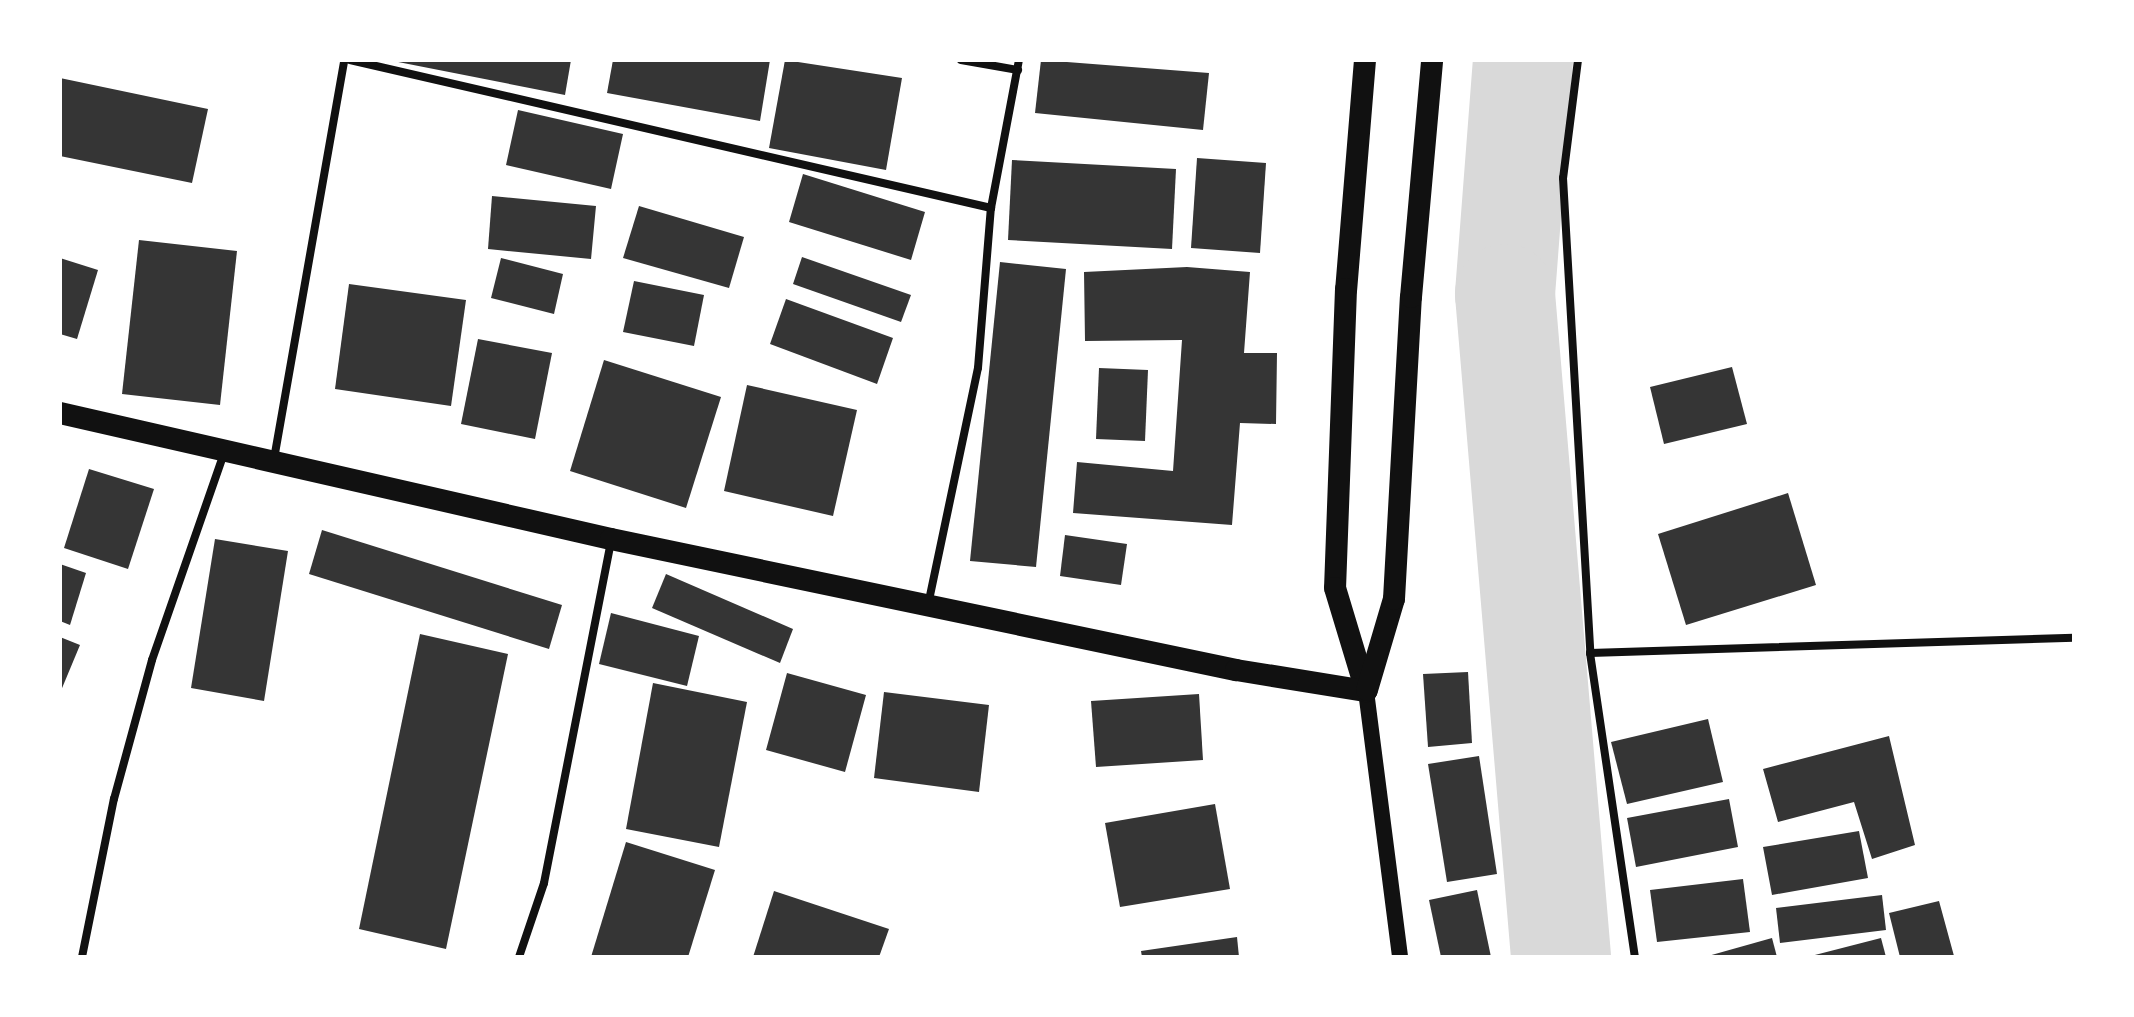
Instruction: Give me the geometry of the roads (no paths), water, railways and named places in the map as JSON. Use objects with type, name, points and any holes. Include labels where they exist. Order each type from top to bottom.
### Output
[{"type":"highway","points":[[1365,60],[1346,289],[1335,588],[1366,691]]},
{"type":"highway","points":[[1366,691],[1394,599],[1411,297],[1432,60]]},
{"type":"highway","points":[[60,413],[225,448],[611,539],[1236,670],[1366,691]]},
{"type":"main road","points":[[1366,691],[1400,957]]},
{"type":"street","points":[[274,460],[344,60]]},
{"type":"street","points":[[350,60],[991,208]]},
{"type":"street","points":[[928,606],[978,368],[991,208],[1019,65],[961,60]]},
{"type":"street","points":[[1578,60],[1563,178],[1590,653],[1635,957]]},
{"type":"street","points":[[82,957],[114,799],[152,660],[225,448]]},
{"type":"street","points":[[519,957],[544,883],[611,539]]},
{"type":"street","points":[[1590,653],[2074,638]]},
{"type":"waterway","points":[[1523,60],[1505,294],[1561,957]]}]
